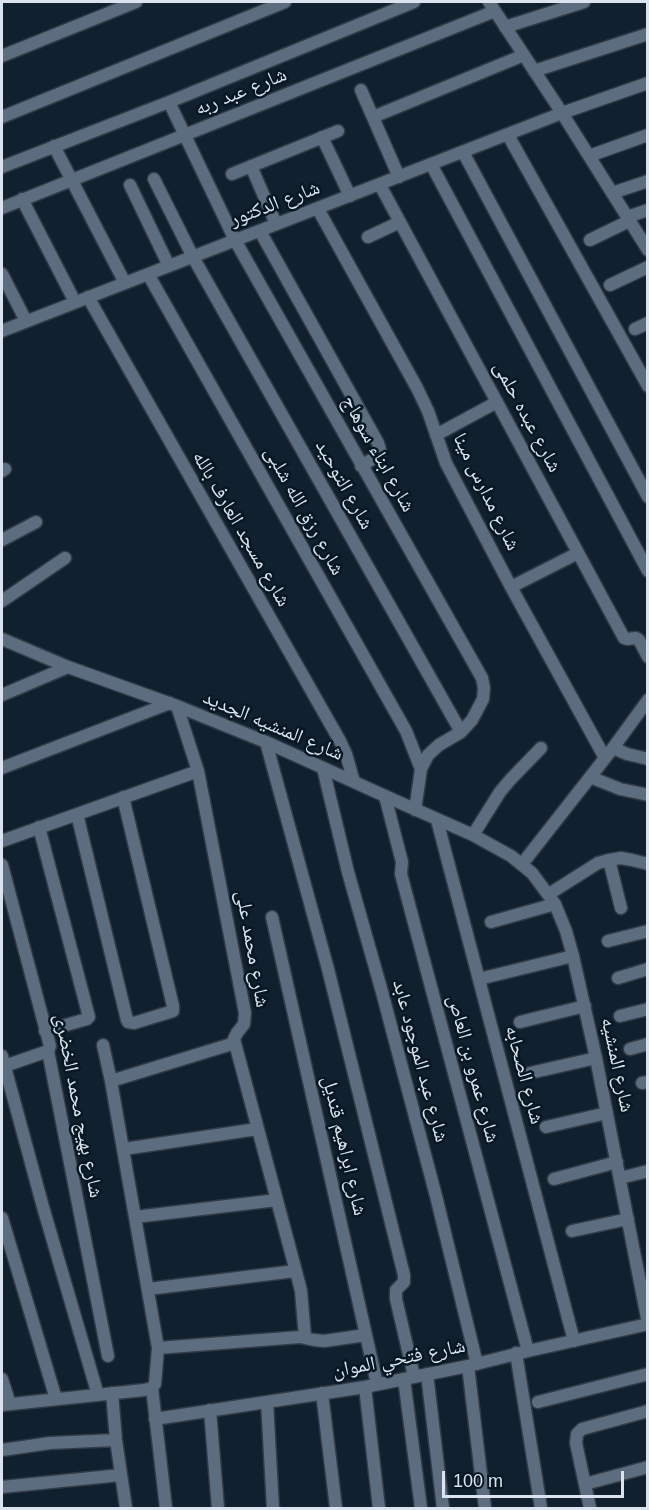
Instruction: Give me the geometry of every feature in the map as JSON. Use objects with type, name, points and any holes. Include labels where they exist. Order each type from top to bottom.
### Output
[{"type":"street","points":[[2,56],[136,2]]},
{"type":"street","points":[[2,117],[285,2]]},
{"type":"street","points":[[2,167],[414,2]]},
{"type":"street","points":[[505,27],[584,2]]},
{"type":"street","points":[[492,6],[648,250]]},
{"type":"street","name":"شارع عبد ربه","points":[[2,208],[184,136],[492,6]]},
{"type":"street","points":[[534,71],[648,34]]},
{"type":"street","points":[[373,117],[524,55]]},
{"type":"street","name":"شارع الدكتور","points":[[2,331],[562,113],[648,83]]},
{"type":"street","points":[[361,90],[399,177]]},
{"type":"street","name":"شارع ابناء سوهاج","points":[[169,102],[235,240],[482,678],[483,699],[472,720],[461,732]]},
{"type":"street","points":[[232,174],[338,130]]},
{"type":"street","points":[[508,135],[648,386]]},
{"type":"street","points":[[589,156],[648,135]]},
{"type":"street","points":[[322,137],[350,196]]},
{"type":"street","points":[[54,146],[125,283]]},
{"type":"street","points":[[463,152],[648,497]]},
{"type":"street","points":[[431,164],[648,571]]},
{"type":"street","points":[[251,166],[276,224]]},
{"type":"street","name":"شارع التوحيد","points":[[154,179],[193,257],[461,732]]},
{"type":"street","points":[[612,194],[648,182]]},
{"type":"street","name":"شارع عبده حلمى","points":[[380,184],[624,638],[639,640],[648,657]]},
{"type":"street","points":[[130,185],[170,266]]},
{"type":"street","points":[[22,200],[75,302]]},
{"type":"street","name":"شارع مدارس مينا","points":[[318,209],[417,388],[446,463],[605,758]]},
{"type":"street","points":[[590,240],[648,210]]},
{"type":"street","points":[[368,237],[400,222]]},
{"type":"street","points":[[260,231],[378,443],[379,455],[361,465]]},
{"type":"street","points":[[610,285],[648,267]]},
{"type":"street","points":[[2,274],[26,321]]},
{"type":"street","name":"شارع رزق الله شلبى","points":[[148,274],[406,730],[421,769]]},
{"type":"street","name":"شارع مسجد العارف بالله","points":[[88,297],[340,741],[354,782]]},
{"type":"street","points":[[636,329],[648,323]]},
{"type":"street","points":[[436,435],[497,402]]},
{"type":"street","points":[[2,540],[36,522]]},
{"type":"street","points":[[511,587],[578,553]]},
{"type":"street","points":[[2,602],[65,558]]},
{"type":"street","name":"شارع المنشيه الجديد","points":[[2,639],[68,667],[174,704],[266,742],[473,835],[499,848],[522,864]]},
{"type":"street","points":[[2,695],[68,667]]},
{"type":"street","points":[[522,864],[648,700]]},
{"type":"street","points":[[2,768],[174,704]]},
{"type":"street","name":"شارع محمد على","points":[[174,704],[198,771],[245,1013],[244,1024],[234,1039],[235,1043]]},
{"type":"street","points":[[415,810],[421,769],[429,755],[461,732]]},
{"type":"street","points":[[266,742],[334,992],[404,1275],[404,1282],[396,1290],[396,1299],[443,1509]]},
{"type":"street","points":[[473,835],[500,792],[541,748]]},
{"type":"street","points":[[613,748],[648,759]]},
{"type":"street","name":"شارع عبد الموجود عابد","points":[[323,768],[348,872],[436,1197],[472,1365],[485,1509]]},
{"type":"street","points":[[2,841],[198,771]]},
{"type":"street","points":[[590,777],[620,789],[648,795]]},
{"type":"street","name":"شارع عمرو بن العاص","points":[[385,796],[402,862],[400,872],[522,1352],[541,1509]]},
{"type":"street","points":[[77,813],[128,1022],[134,1023],[170,1012],[174,1009],[123,797]]},
{"type":"street","name":"شارع الصحابه","points":[[437,820],[574,1341]]},
{"type":"street","points":[[39,827],[89,1017],[86,1020],[45,1030]]},
{"type":"street","points":[[491,922],[552,899],[598,863],[621,858],[648,864]]},
{"type":"street","points":[[609,860],[621,908]]},
{"type":"street","name":"شارع المنشيه","points":[[522,864],[552,899],[566,931],[573,956],[596,1058],[647,1320]]},
{"type":"street","name":"شارع بهيج محمد الخضرى","points":[[2,865],[50,1047],[48,1051],[108,1356]]},
{"type":"street","name":"شارع ابراهيم قنديل","points":[[272,917],[377,1384]]},
{"type":"street","points":[[608,941],[648,931]]},
{"type":"street","points":[[479,980],[573,956]]},
{"type":"street","points":[[618,978],[648,969]]},
{"type":"street","points":[[520,1022],[585,1006]]},
{"type":"street","points":[[620,1016],[648,1009]]},
{"type":"street","points":[[111,1081],[235,1043],[301,1291],[305,1337]]},
{"type":"street","points":[[630,1049],[648,1044]]},
{"type":"street","points":[[103,1045],[124,1149],[158,1347],[154,1384],[166,1509]]},
{"type":"street","points":[[48,1051],[2,1063],[98,1395]]},
{"type":"street","points":[[530,1073],[596,1058]]},
{"type":"street","points":[[546,1127],[607,1113]]},
{"type":"street","points":[[124,1149],[257,1129]]},
{"type":"street","points":[[554,1179],[617,1162]]},
{"type":"street","points":[[620,1178],[648,1171]]},
{"type":"street","points":[[135,1217],[277,1200]]},
{"type":"street","points":[[2,1218],[56,1399]]},
{"type":"street","points":[[572,1231],[628,1219]]},
{"type":"street","points":[[148,1289],[296,1271]]},
{"type":"street","name":"شارع فتحي الموان","points":[[156,1419],[364,1387],[574,1341],[647,1320]]},
{"type":"street","points":[[158,1347],[305,1337],[324,1341],[366,1335]]},
{"type":"street","points":[[538,1402],[648,1374]]},
{"type":"street","points":[[415,1376],[421,1509]]},
{"type":"street","points":[[2,1379],[6,1405],[144,1390],[154,1384]]},
{"type":"street","points":[[364,1387],[379,1509]]},
{"type":"street","points":[[112,1393],[126,1509]]},
{"type":"street","points":[[322,1393],[336,1509]]},
{"type":"street","points":[[267,1402],[273,1509]]},
{"type":"street","points":[[210,1410],[218,1509]]},
{"type":"street","points":[[590,1509],[576,1443],[577,1434],[582,1429],[648,1411]]},
{"type":"street","points":[[2,1450],[50,1443],[116,1440]]},
{"type":"street","points":[[585,1484],[648,1467]]},
{"type":"street","points":[[2,1487],[121,1475]]}]
